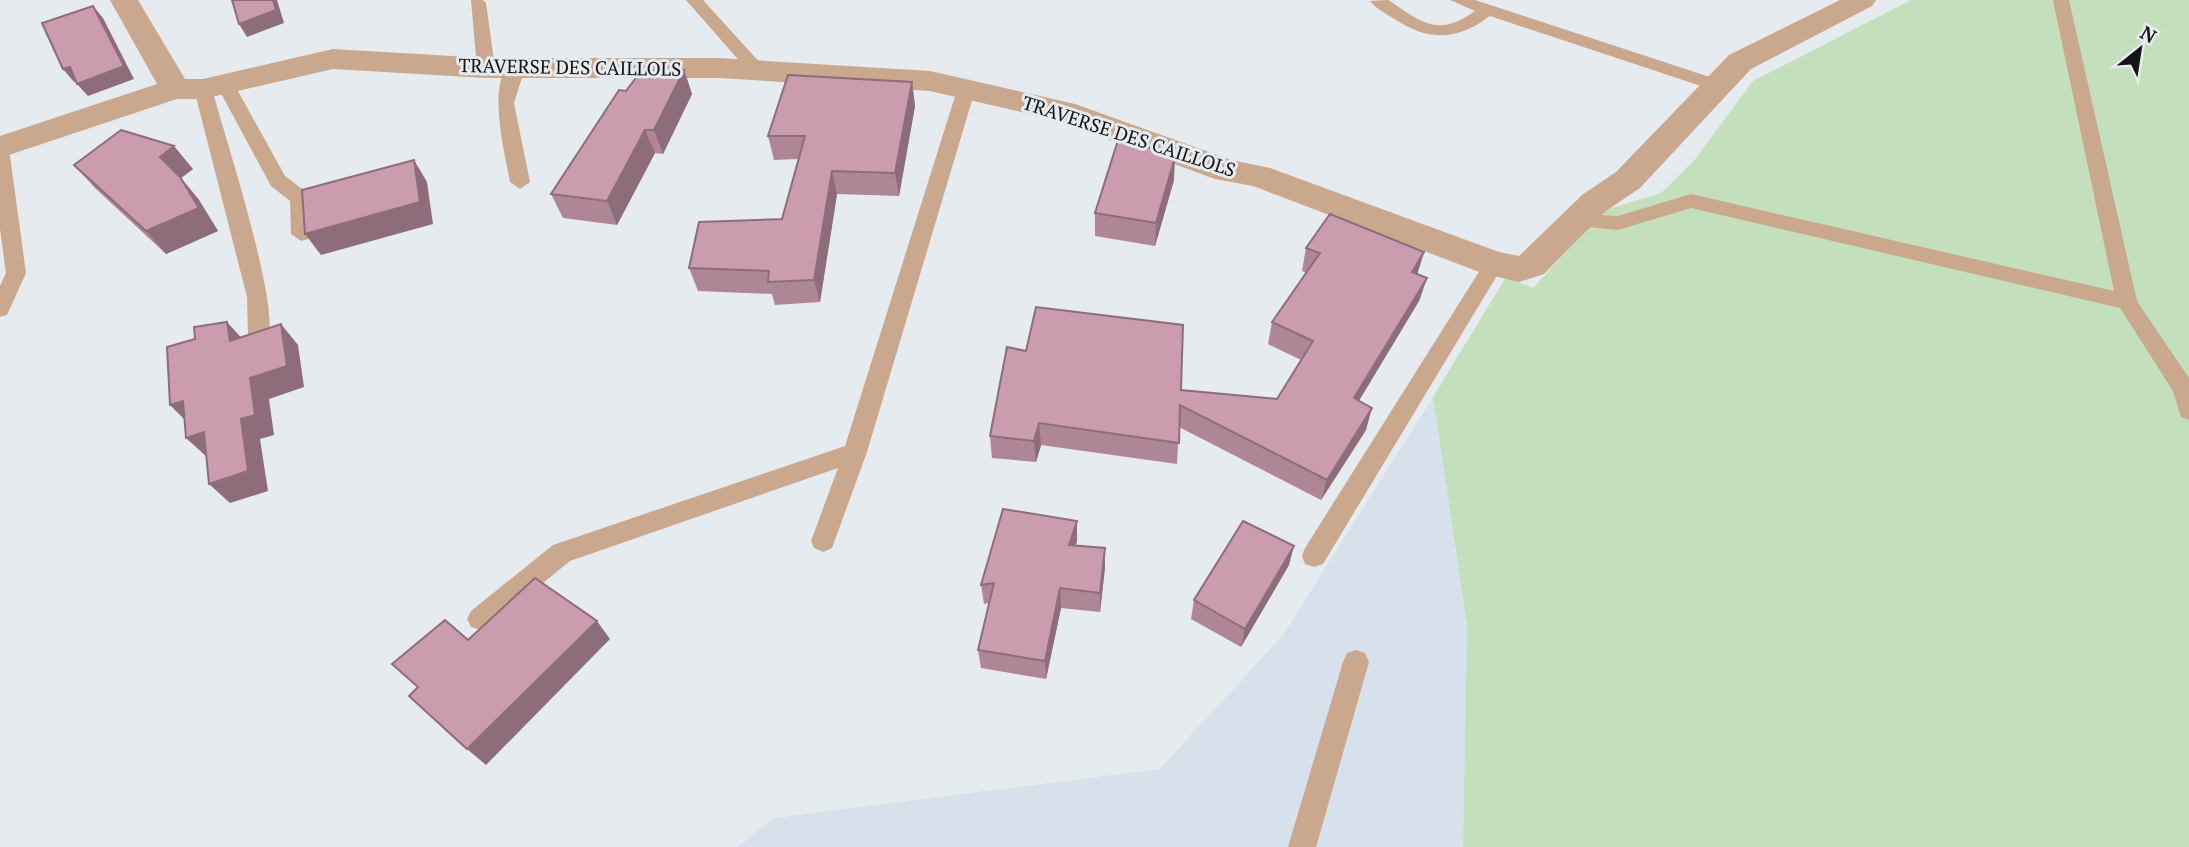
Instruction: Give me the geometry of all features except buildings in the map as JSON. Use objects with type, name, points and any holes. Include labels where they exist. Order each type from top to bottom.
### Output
[{"type":"street","points":[[124,0],[201,87]]},
{"type":"street","name":"TRAVERSE DES CAILLOLS","points":[[0,147],[201,87],[333,60],[501,68],[755,69],[967,87],[1064,111],[1227,171],[1258,176],[1494,264],[1518,269],[1532,265],[1594,203],[1628,180],[1740,62],[1862,0]]},
{"type":"lane","points":[[694,0],[755,69]]},
{"type":"lane","points":[[1458,0],[1716,85]]},
{"type":"lane","points":[[2061,0],[2127,302],[2184,389],[2189,411]]},
{"type":"lane","points":[[1378,1],[1419,28],[1446,34],[1470,24],[1488,10]]},
{"type":"lane","points":[[477,3],[501,68],[520,182]]},
{"type":"lane","points":[[201,87],[278,181],[296,192],[300,201],[301,234]]},
{"type":"lane","points":[[201,87],[258,297],[259,336]]},
{"type":"lane","points":[[823,541],[855,452],[967,87]]},
{"type":"lane","points":[[0,156],[16,273],[0,309]]},
{"type":"lane","points":[[1582,216],[1596,222],[1618,223],[1691,201],[2127,302]]},
{"type":"lane","points":[[1314,556],[1494,264]]},
{"type":"lane","points":[[481,620],[562,553],[855,452]]},
{"type":"lane","points":[[1303,847],[1356,662]]},
{"type":"shaded area","points":[[1433,397],[1467,625],[1463,847],[737,847],[774,818],[1160,769],[1283,635]]},
{"type":"green space","points":[[1911,0],[2189,0],[2189,847],[1463,847],[1467,625],[1433,397],[1506,277],[1533,288],[1605,210],[1661,193],[1693,162],[1753,81]]}]
